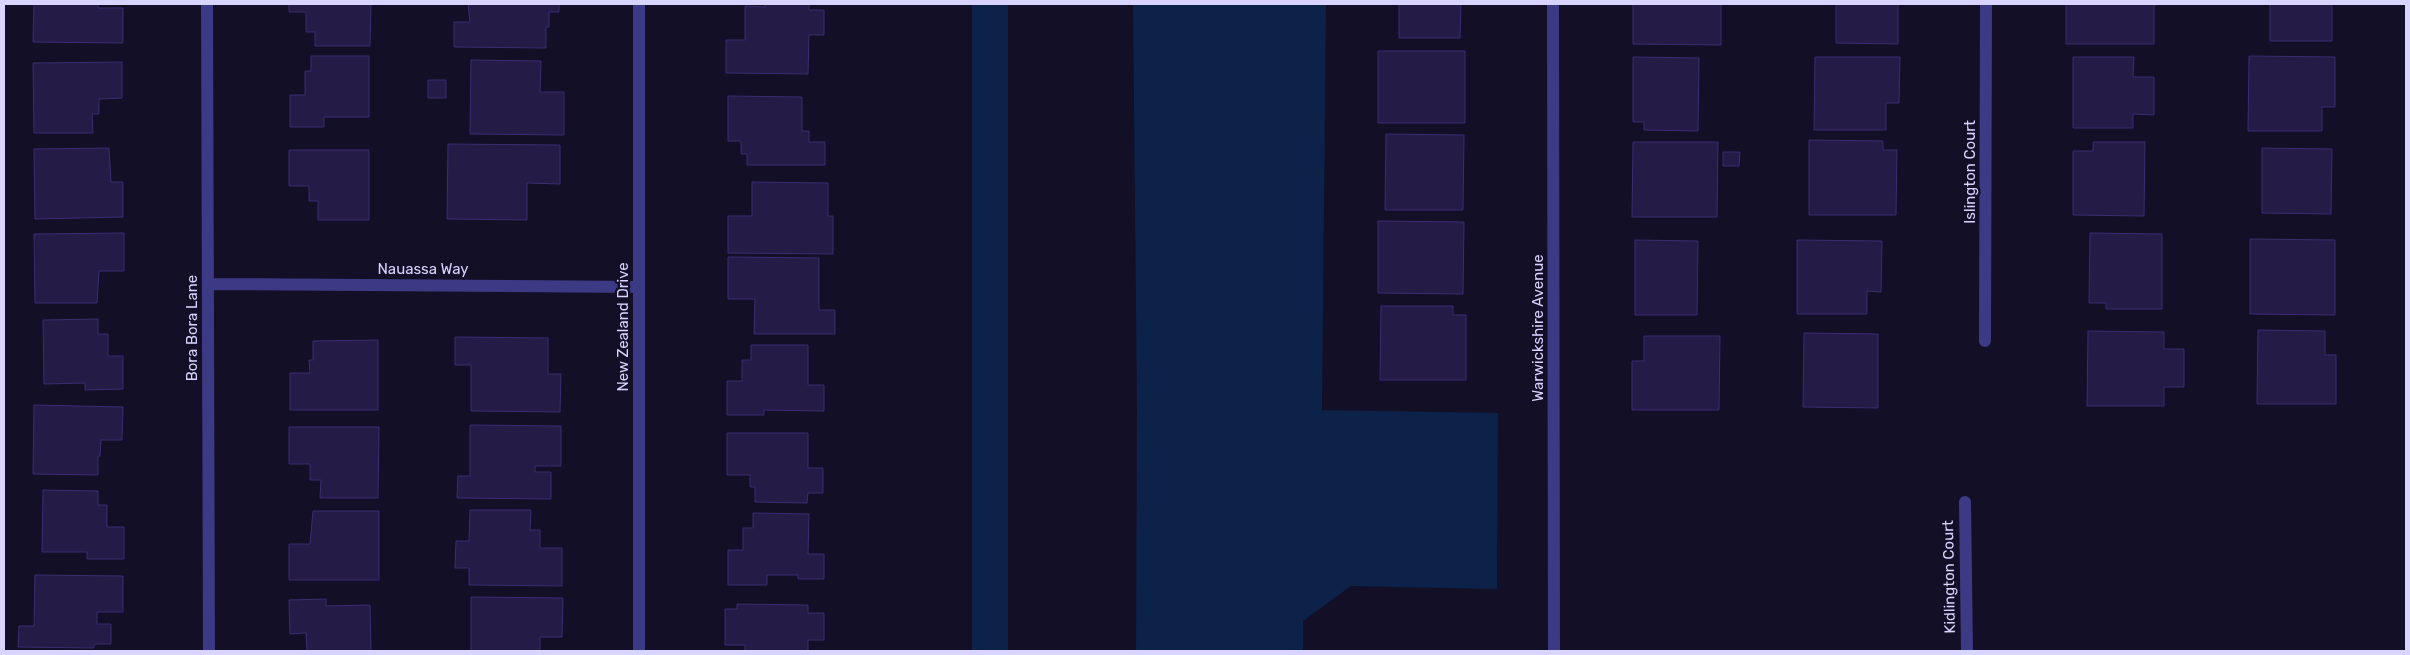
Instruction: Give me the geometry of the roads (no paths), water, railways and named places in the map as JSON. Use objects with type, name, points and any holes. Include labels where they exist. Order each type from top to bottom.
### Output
[{"type":"street","name":"Bora Bora Lane","points":[[207,4],[209,651]]},
{"type":"street","name":"New Zealand Drive","points":[[639,4],[639,651]]},
{"type":"street","name":"Warwickshire Avenue","points":[[1553,4],[1554,651]]},
{"type":"street","name":"Islington Court","points":[[1985,341],[1986,4]]},
{"type":"street","name":"Nauassa Way","points":[[208,284],[639,287]]},
{"type":"street","name":"Kidlington Court","points":[[1965,502],[1966,651]]},
{"type":"water","points":[[1133,4],[1326,4],[1322,410],[1498,413],[1497,589],[1351,586],[1303,621],[1303,651],[1136,651],[1137,410]]},
{"type":"waterway","points":[[990,4],[990,651]]}]
